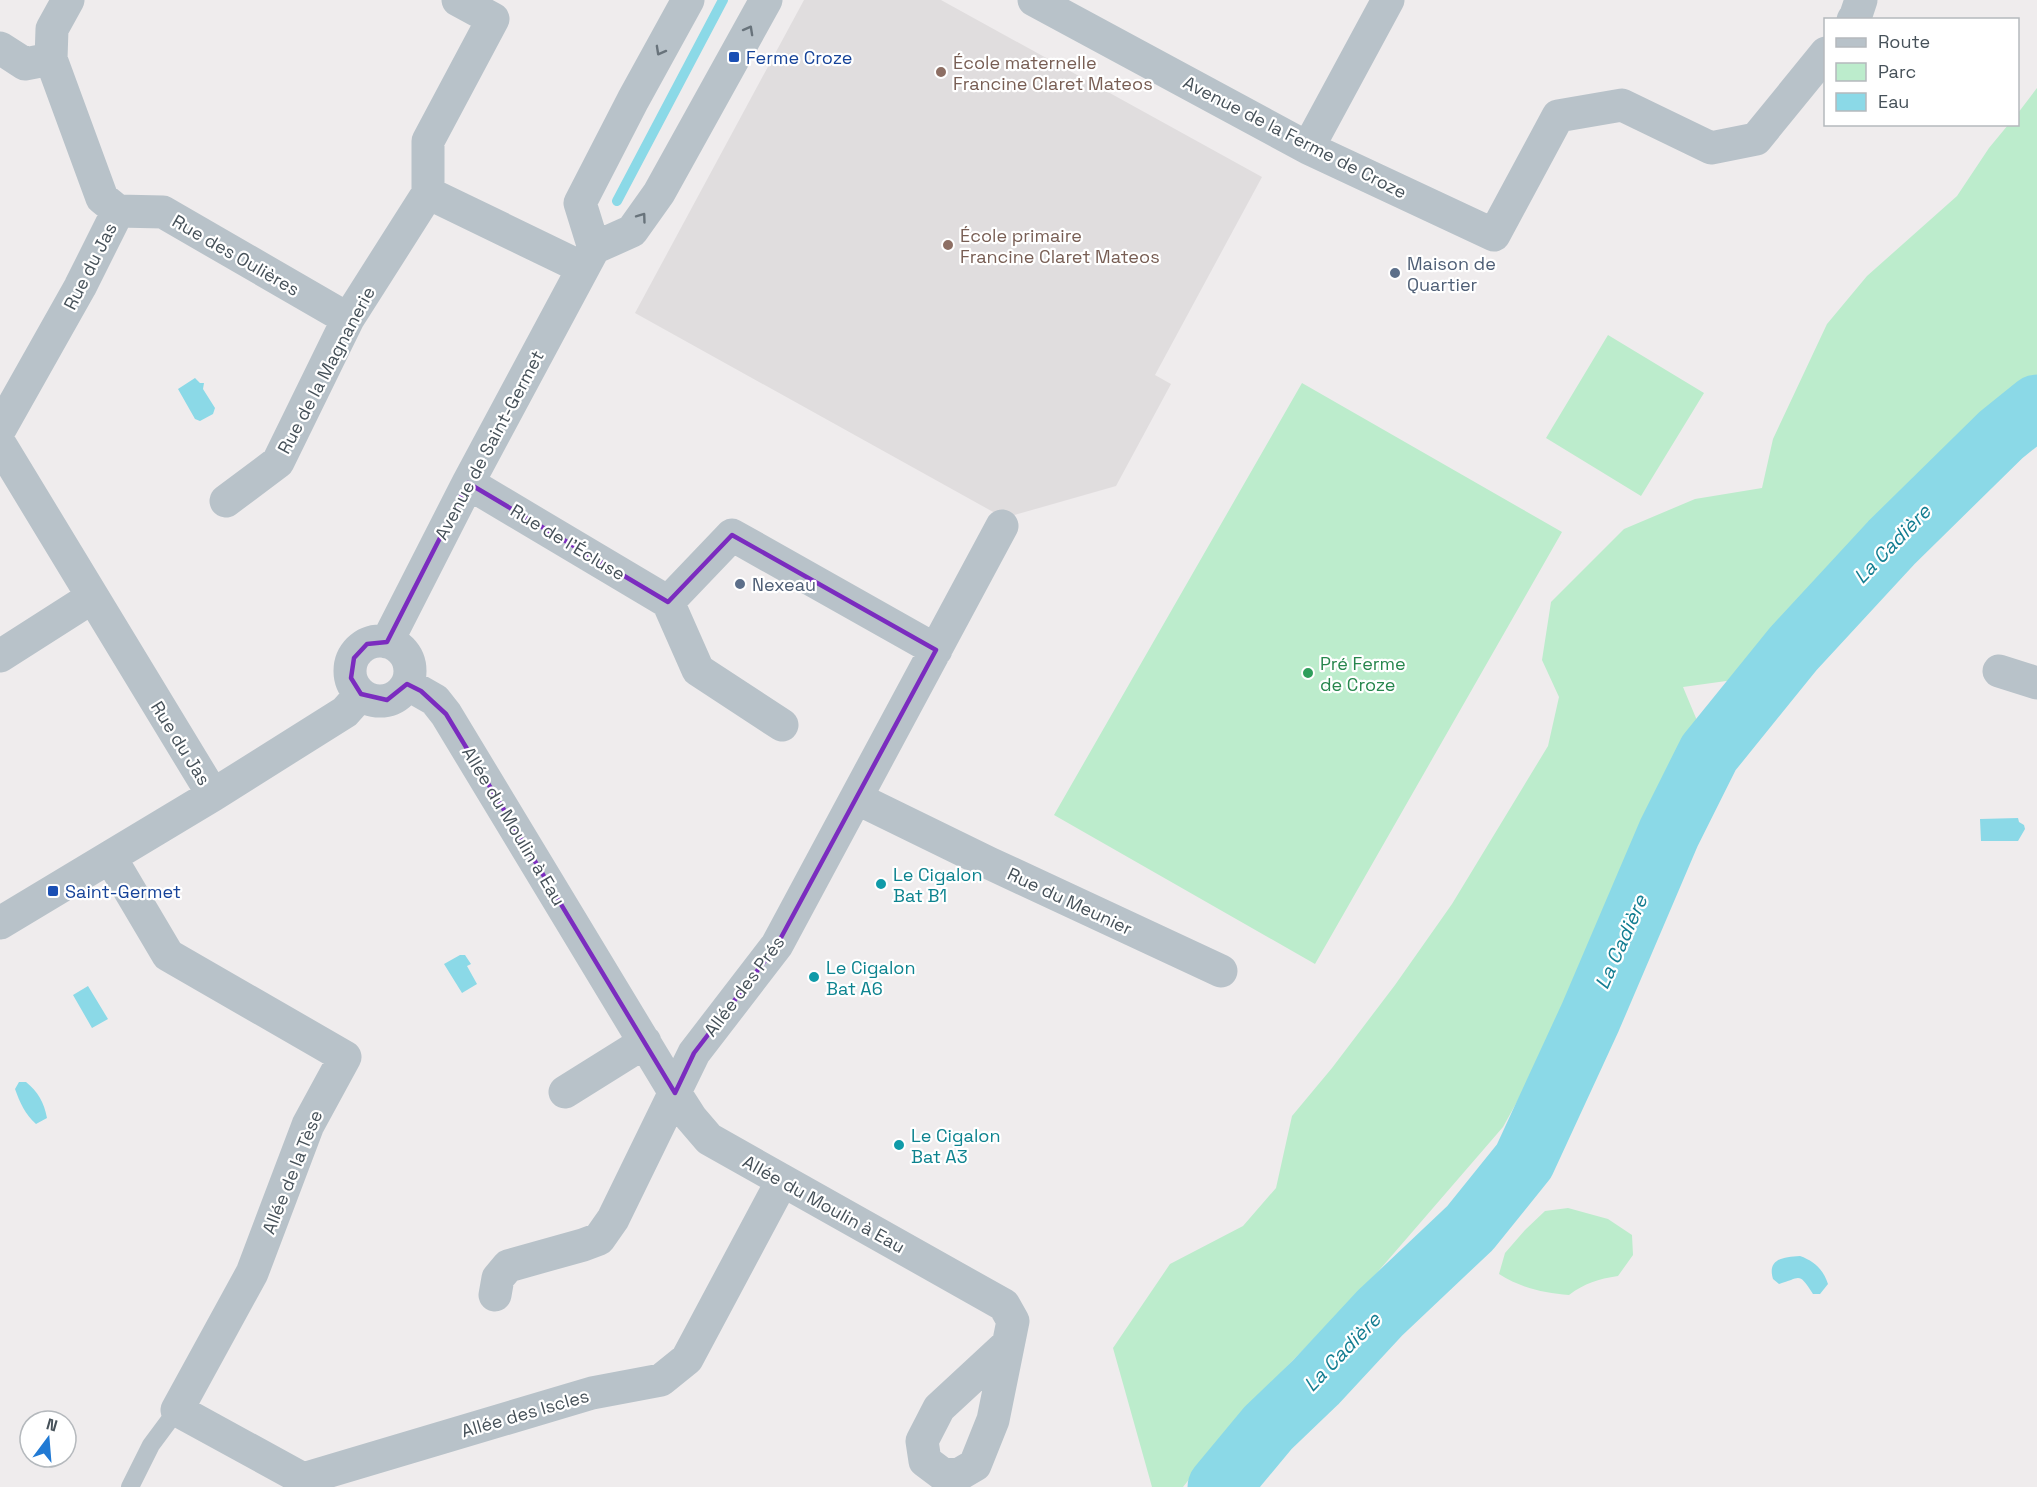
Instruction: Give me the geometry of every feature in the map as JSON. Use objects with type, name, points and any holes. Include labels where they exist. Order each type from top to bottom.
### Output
[{"type":"street","name":"Rue du Jas","points":[[0,429],[80,287],[118,211],[102,198],[51,59],[52,29],[68,0]]},
{"type":"street","points":[[458,0],[493,19],[428,141],[428,193],[588,258]]},
{"type":"street","points":[[588,258],[580,203],[688,0]]},
{"type":"street","points":[[588,258],[632,231],[659,193],[766,0]]},
{"type":"street","name":"Avenue de la Ferme de Croze","points":[[1034,0],[1308,148],[1494,235],[1558,116],[1622,105],[1712,148],[1756,139],[1824,55]]},
{"type":"street","points":[[1308,148],[1388,0]]},
{"type":"street","points":[[1854,18],[1861,0]]},
{"type":"street","points":[[0,48],[25,64],[51,59]]},
{"type":"street","name":"Rue de la Magnanerie","points":[[226,501],[278,462],[348,319],[428,193]]},
{"type":"street","name":"Rue des Oulières","points":[[118,211],[163,212],[348,319]]},
{"type":"street","name":"Avenue de Saint-Germet","points":[[387,642],[468,483],[588,258]]},
{"type":"street","name":"Rue du Jas","points":[[0,444],[213,795]]},
{"type":"street","name":"Rue de l'Écluse","points":[[468,483],[668,602]]},
{"type":"street","name":"Allée des Prés","points":[[495,1295],[498,1278],[508,1266],[598,1239],[613,1219],[694,1053],[777,945],[1002,526]]},
{"type":"street","points":[[782,725],[698,669],[668,602],[732,535],[936,650]]},
{"type":"street","points":[[0,656],[92,598]]},
{"type":"street","points":[[387,642],[402,651],[407,658],[410,676],[407,684],[402,692],[387,700],[369,699],[355,687],[351,678],[354,658],[359,650],[368,644],[387,642]]},
{"type":"street","points":[[1999,671],[2037,683]]},
{"type":"street","name":"Allée du Moulin à Eau","points":[[407,684],[435,700],[446,714],[675,1093],[691,1118],[710,1139],[1004,1305],[1013,1321],[1007,1345]]},
{"type":"street","points":[[0,923],[213,795],[345,712],[362,694]]},
{"type":"street","name":"Rue du Meunier","points":[[856,798],[989,864],[1221,971]]},
{"type":"street","name":"Allée de la Tèse","points":[[110,857],[168,955],[345,1057],[308,1125],[252,1273],[177,1410]]},
{"type":"street","points":[[565,1092],[645,1042]]},
{"type":"street","name":"Allée des Iscles","points":[[177,1410],[303,1479],[592,1394],[661,1380],[687,1359],[782,1181]]},
{"type":"lane","points":[[130,1487],[151,1445],[177,1410]]},
{"type":"highlighted area","points":[[468,483],[668,602],[732,535],[936,650],[777,945],[694,1053],[675,1093],[446,714],[421,691],[407,684],[387,700],[361,694],[351,678],[354,658],[367,644],[387,642]]},
{"type":"shaded area","name":"École primaire Francine Claret Mateos","points":[[804,0],[941,0],[1262,177],[1155,375],[1171,384],[1116,486],[1004,518],[635,313]]},
{"type":"green space","points":[[2037,88],[2037,399],[1916,502],[1818,612],[1755,677],[1683,687],[1706,742],[1661,842],[1582,975],[1538,1064],[1503,1127],[1369,1282],[1240,1415],[1183,1487],[1152,1487],[1113,1348],[1170,1264],[1243,1226],[1276,1188],[1292,1116],[1395,985],[1452,904],[1548,746],[1559,697],[1542,660],[1551,602],[1624,529],[1695,499],[1762,488],[1773,439],[1827,324],[1867,276],[1957,196],[1989,148],[2007,126],[2019,126],[2019,112]]},
{"type":"green space","points":[[1608,335],[1704,393],[1641,496],[1546,438]]},
{"type":"green space","name":"Pré Ferme de Croze","points":[[1302,383],[1562,532],[1315,964],[1054,815]]},
{"type":"green space","points":[[1568,1208],[1608,1219],[1632,1235],[1633,1255],[1618,1276],[1592,1282],[1569,1295],[1533,1289],[1499,1274],[1505,1253],[1525,1230],[1545,1211]]},
{"type":"water","points":[[195,378],[200,383],[204,383],[203,389],[215,408],[213,414],[200,421],[195,419],[178,389]]},
{"type":"water","points":[[2018,818],[2025,829],[2018,841],[1981,841],[1980,819]]},
{"type":"water","points":[[460,955],[465,955],[471,964],[467,966],[477,984],[462,993],[444,964]]},
{"type":"water","points":[[88,986],[108,1019],[92,1028],[73,995]]},
{"type":"water","points":[[19,1082],[26,1082],[37,1094],[47,1118],[36,1124],[29,1116],[15,1089]]},
{"type":"water","points":[[1800,1256],[1810,1260],[1821,1270],[1828,1284],[1820,1294],[1813,1294],[1799,1278],[1779,1284],[1773,1279],[1774,1263],[1782,1258]]},
{"type":"waterway","points":[[617,201],[723,0]]},
{"type":"waterway","name":"La Cadière","points":[[1219,1487],[1268,1428],[1316,1382],[1380,1313],[1470,1228],[1524,1161],[1590,1018],[1669,833],[1709,753],[1794,648],[1891,543],[2001,435],[2037,406]]},
{"type":"place","name":"Ferme Croze","points":[[734,57]]},
{"type":"place","name":"École maternelle Francine Claret Mateos","points":[[941,72]]},
{"type":"place","name":"École primaire Francine Claret Mateos","points":[[948,245]]},
{"type":"place","name":"Maison de Quartier","points":[[1395,273]]},
{"type":"place","name":"Nexeau","points":[[740,584]]},
{"type":"place","name":"Pré Ferme de Croze","points":[[1308,673]]},
{"type":"place","name":"Le Cigalon Bat B1","points":[[881,884]]},
{"type":"place","name":"Saint-Germet","points":[[53,891]]},
{"type":"place","name":"Le Cigalon Bat A6","points":[[814,977]]},
{"type":"place","name":"Le Cigalon Bat A3","points":[[899,1145]]}]
